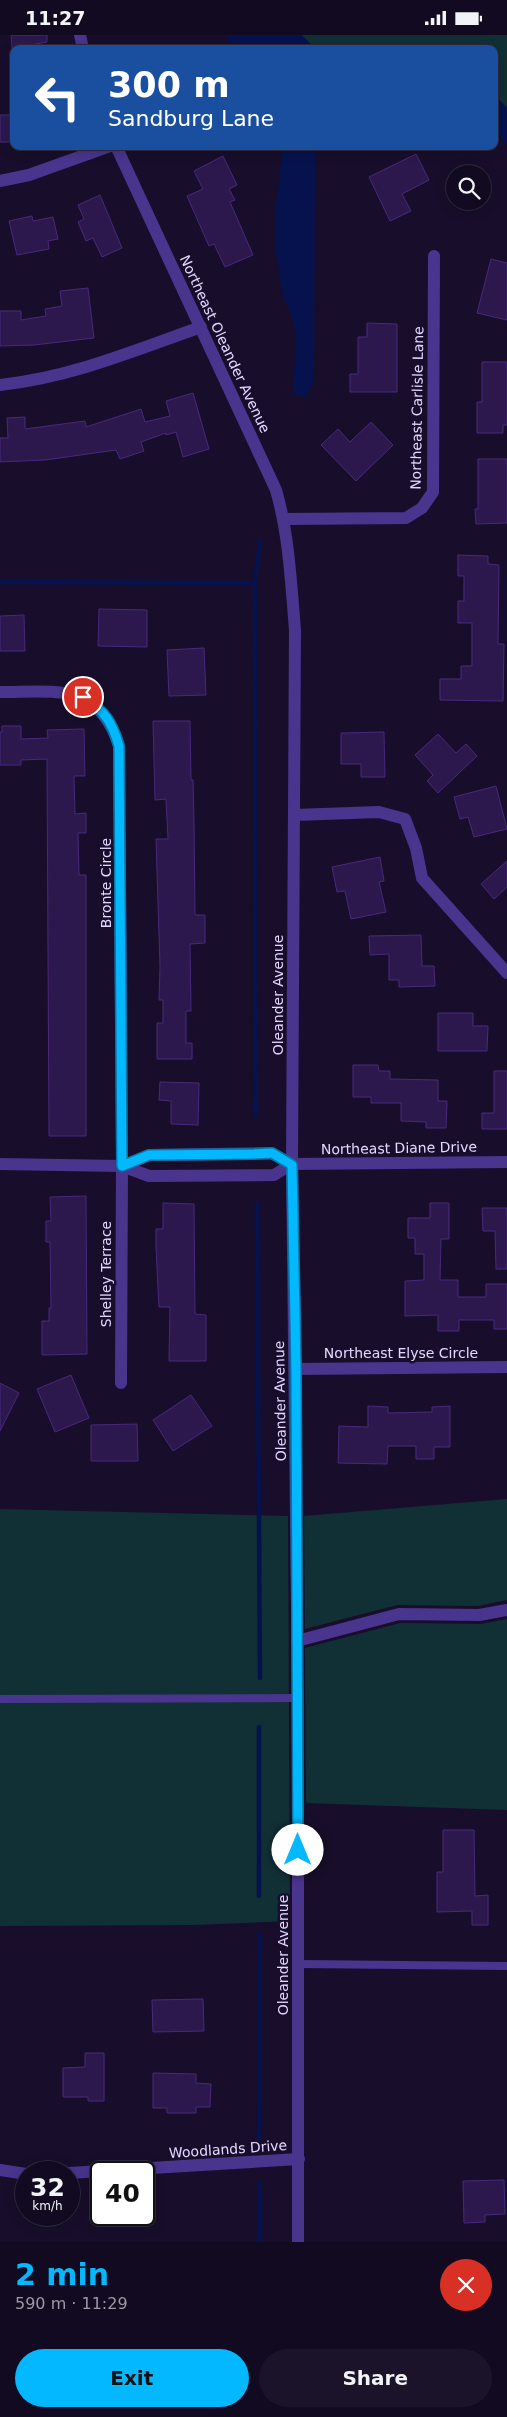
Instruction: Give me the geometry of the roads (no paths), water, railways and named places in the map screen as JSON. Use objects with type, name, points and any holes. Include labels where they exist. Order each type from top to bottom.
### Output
[{"type":"street","points":[[0,181],[29,175],[99,150]]},
{"type":"street","name":"Northeast Oleander Avenue","points":[[118,150],[276,489],[285,519],[289,559]]},
{"type":"street","name":"Northeast Carlisle Lane","points":[[285,519],[406,518],[422,508],[433,492],[434,256]]},
{"type":"street","points":[[0,385],[38,381],[93,366],[201,327]]},
{"type":"street","name":"Oleander Avenue","points":[[289,559],[295,630],[292,1165],[296,1369],[298,1698],[298,2242]]},
{"type":"street","name":"Bronte Circle","points":[[0,692],[66,693],[83,697],[106,715],[113,726],[119,746],[122,1166]]},
{"type":"street","points":[[295,815],[379,812],[405,819],[416,848],[422,878],[507,973]]},
{"type":"street","points":[[0,1164],[122,1166],[149,1176],[274,1175],[292,1165],[272,1153],[149,1155],[122,1166]]},
{"type":"street","name":"Northeast Diane Drive","points":[[292,1165],[507,1162]]},
{"type":"street","name":"Shelley Terrace","points":[[121,1383],[122,1166]]},
{"type":"street","name":"Northeast Elyse Circle","points":[[296,1369],[507,1367]]},
{"type":"street","points":[[297,1641],[399,1614],[479,1615],[507,1610]]},
{"type":"street","name":"Woodlands Drive","points":[[80,2172],[299,2159]]},
{"type":"street","points":[[0,2170],[15,2172]]},
{"type":"lane","points":[[0,1699],[298,1698]]},
{"type":"lane","points":[[298,1964],[507,1965]]},
{"type":"waterway","points":[[256,1116],[255,583],[260,541]]},
{"type":"waterway","points":[[0,582],[255,583]]},
{"type":"waterway","points":[[257,1204],[260,1678]]},
{"type":"waterway","points":[[259,1727],[259,1896]]},
{"type":"waterway","points":[[259,2145],[260,1934]]},
{"type":"waterway","points":[[260,2183],[260,2242]]}]
